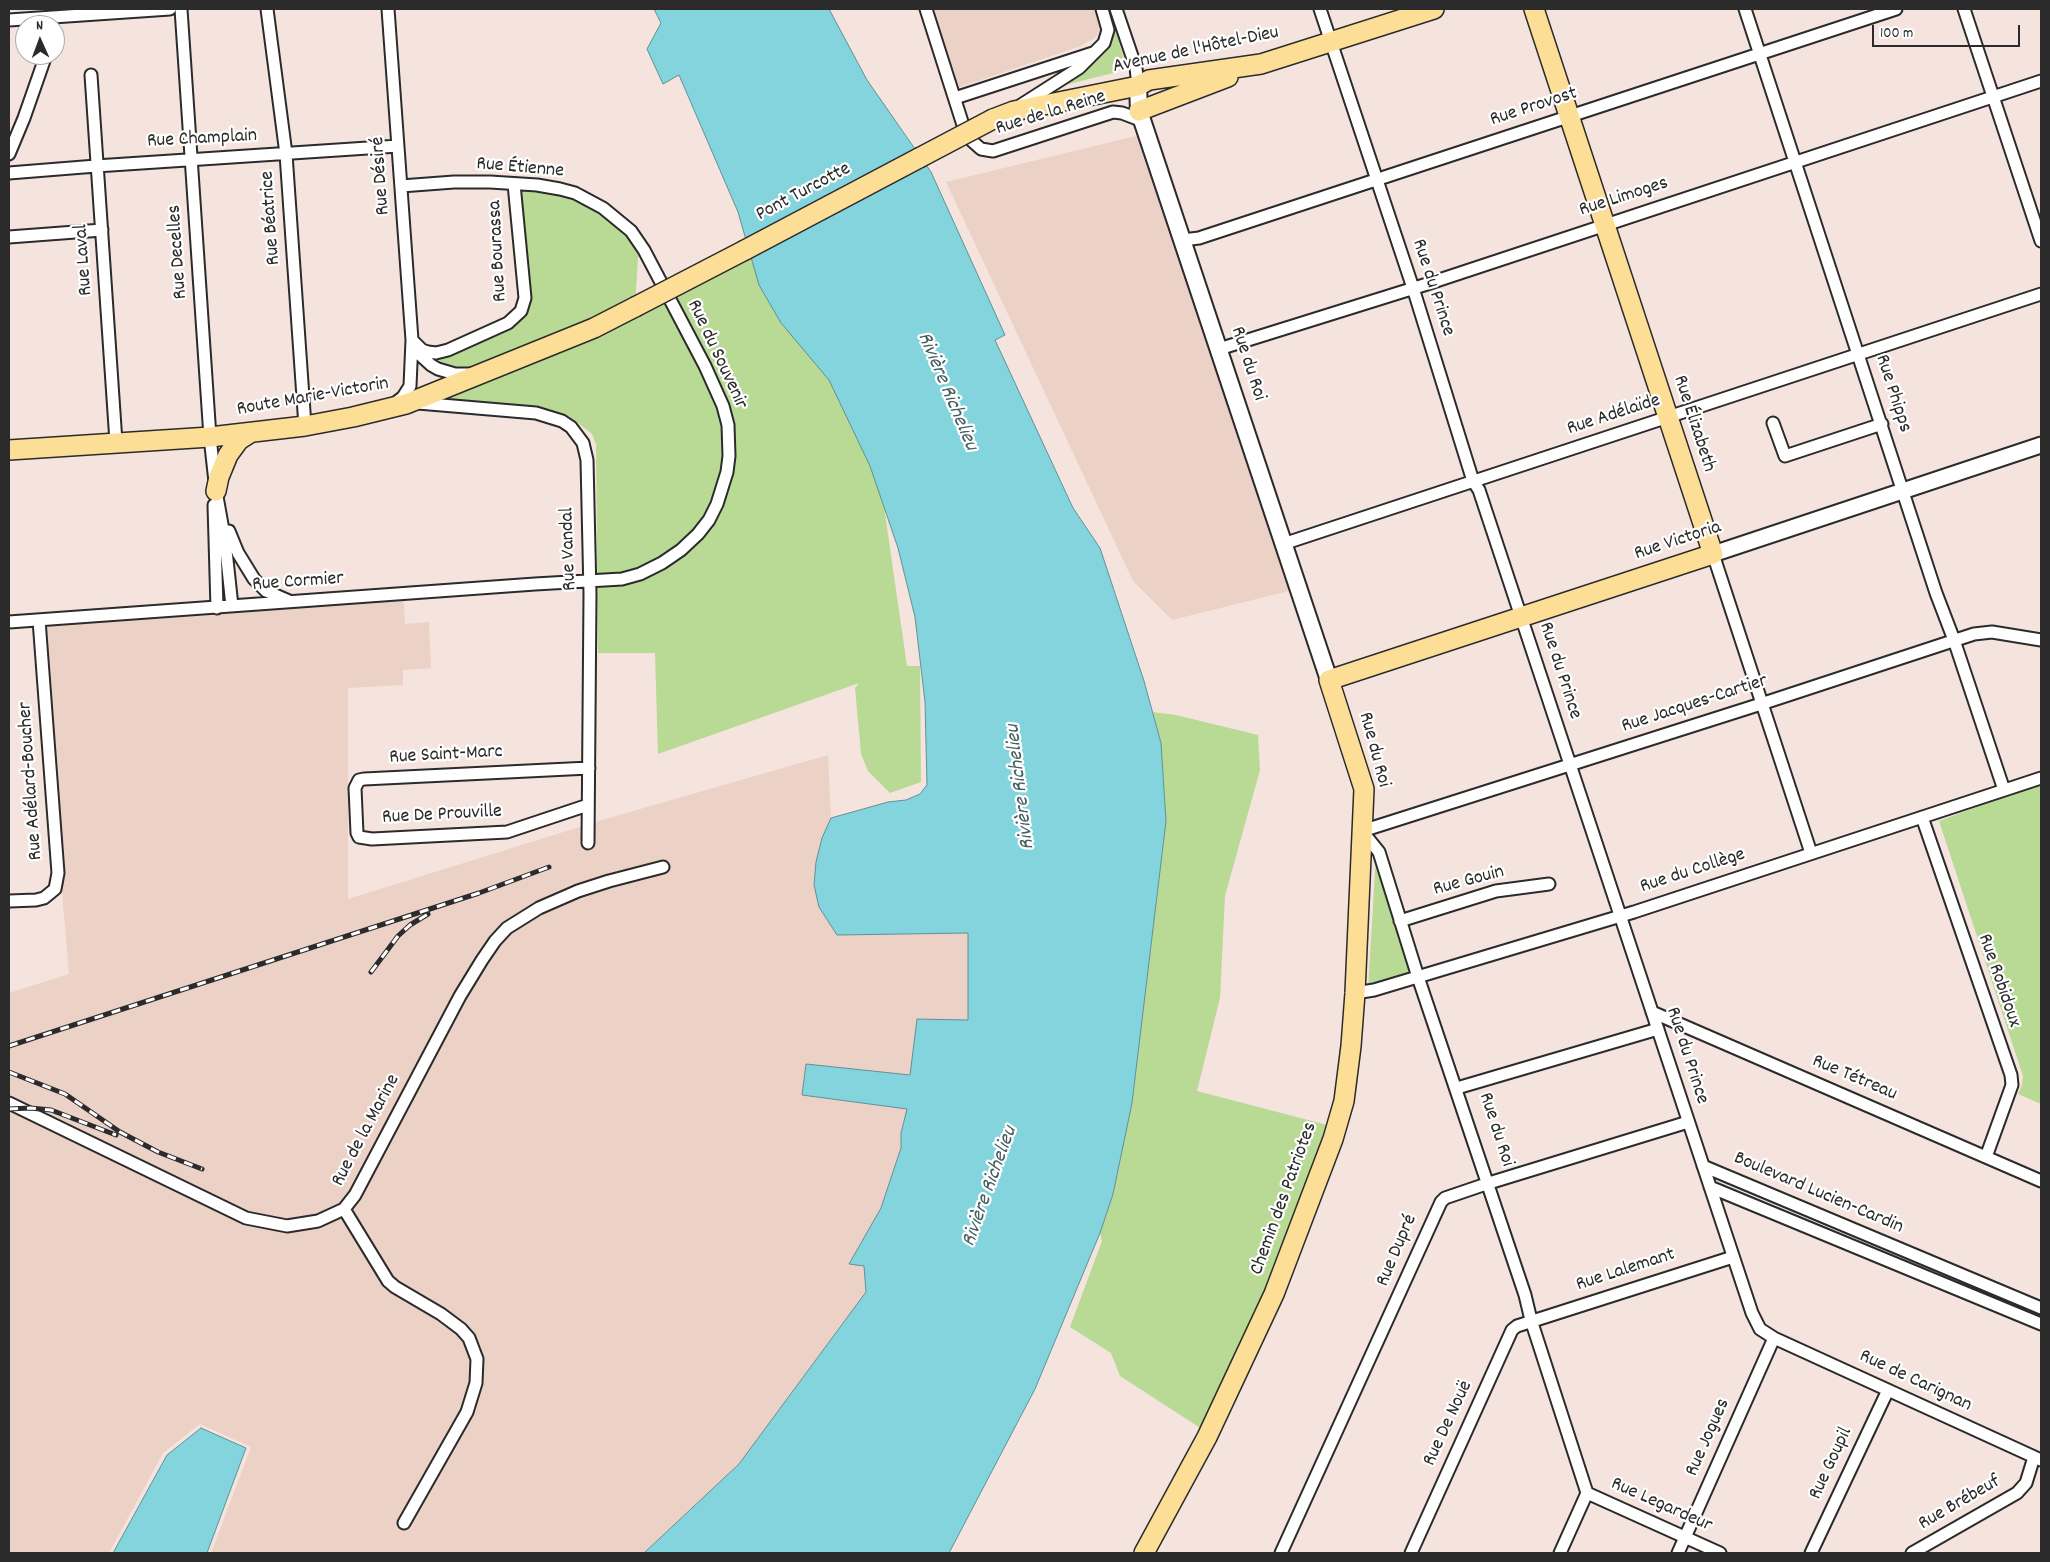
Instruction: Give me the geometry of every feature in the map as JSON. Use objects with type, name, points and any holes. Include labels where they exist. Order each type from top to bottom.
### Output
[{"type":"main road","name":"Avenue de l'Hôtel-Dieu","points":[[993,119],[1014,111],[1138,86],[1149,80],[1261,64],[1434,9]]},
{"type":"main road","name":"Rue Élizabeth","points":[[1534,9],[1713,554]]},
{"type":"main road","points":[[1141,116],[1236,74],[1244,67]]},
{"type":"main road","name":"Rue du Roi","points":[[1138,86],[1141,116],[1364,789],[1362,831]]},
{"type":"main road","name":"Pont Turcotte","points":[[635,307],[993,119]]},
{"type":"main road","name":"Route Marie-Victorin","points":[[9,450],[250,433],[305,426],[384,410],[406,404],[594,328],[635,307]]},
{"type":"main road","points":[[216,491],[219,477],[228,455],[239,440],[250,433]]},
{"type":"main road","name":"Rue Victoria","points":[[1329,680],[1713,554]]},
{"type":"main road","name":"Chemin des Patriotes","points":[[1144,1553],[1207,1437],[1274,1294],[1339,1120],[1348,1079],[1355,993],[1362,831]]},
{"type":"street","points":[[65,16],[170,9]]},
{"type":"street","name":"Rue Decelles","points":[[181,9],[210,437],[232,606]]},
{"type":"street","name":"Rue Béatrice","points":[[267,9],[286,154],[305,426]]},
{"type":"street","name":"Rue Désiré","points":[[384,410],[403,397],[410,386],[412,340],[388,9]]},
{"type":"street","points":[[926,9],[963,125]]},
{"type":"street","points":[[1014,111],[1078,68],[1102,46],[1107,37],[1108,27],[1102,9]]},
{"type":"street","name":"Rue du Roi","points":[[1116,9],[1136,68],[1138,86]]},
{"type":"street","name":"Rue du Prince","points":[[1320,9],[1413,288],[1473,481],[1479,490],[1752,1313],[1760,1329],[1774,1338]]},
{"type":"street","name":"Rue Phipps","points":[[1745,9],[1933,584],[1954,640],[2004,790]]},
{"type":"street","name":"Rue Provost","points":[[1183,240],[1195,239],[1896,9]]},
{"type":"street","points":[[1964,9],[2041,241]]},
{"type":"street","points":[[955,98],[1093,53]]},
{"type":"street","points":[[9,154],[43,65]]},
{"type":"street","name":"Rue Laval","points":[[90,75],[116,442]]},
{"type":"street","name":"Rue Limoges","points":[[1218,349],[1413,288],[2041,81]]},
{"type":"street","name":"Rue de la Reine","points":[[972,140],[981,149],[993,151],[1110,113],[1141,116]]},
{"type":"street","name":"Rue Champlain","points":[[9,173],[398,146]]},
{"type":"street","name":"Rue Étienne","points":[[401,186],[471,182],[560,189],[590,200],[619,220],[631,232],[644,250]]},
{"type":"street","name":"Rue Bourassa","points":[[412,340],[422,350],[428,352],[436,353],[448,350],[508,323],[521,311],[524,305],[524,298],[514,184]]},
{"type":"street","points":[[9,237],[102,230]]},
{"type":"street","name":"Rue du Souvenir","points":[[590,581],[622,579],[640,574],[662,563],[681,550],[698,534],[709,520],[717,504],[727,472],[729,438],[723,406],[705,366],[644,250]]},
{"type":"street","name":"Rue Adélaïde","points":[[1283,544],[2041,294]]},
{"type":"street","points":[[412,340],[419,354],[438,369],[464,375],[486,371]]},
{"type":"street","name":"Rue Vandal","points":[[406,404],[425,403],[536,414],[562,421],[571,427],[583,443],[587,460],[590,581],[588,844]]},
{"type":"street","points":[[1773,423],[1785,456],[1882,424]]},
{"type":"street","name":"Rue Victoria","points":[[1713,554],[2041,445]]},
{"type":"street","points":[[216,491],[232,541],[254,579],[266,591],[294,602]]},
{"type":"street","name":"Rue Decelles","points":[[216,491],[213,506],[217,608]]},
{"type":"street","name":"Rue Élizabeth","points":[[1713,554],[1811,853]]},
{"type":"street","name":"Rue Cormier","points":[[9,622],[590,581]]},
{"type":"street","name":"Rue Adélard-Boucher","points":[[9,901],[44,898],[55,889],[58,873],[40,620]]},
{"type":"street","name":"Rue Jacques-Cartier","points":[[1362,831],[1974,634],[1992,632],[2041,640]]},
{"type":"street","name":"Rue Saint-Marc","points":[[358,835],[354,788],[359,780],[589,768]]},
{"type":"street","name":"Rue du Collège","points":[[1355,993],[1374,990],[1620,915],[2041,778]]},
{"type":"street","name":"Rue De Prouville","points":[[358,835],[372,839],[507,832],[588,804]]},
{"type":"street","name":"Rue Robidoux","points":[[1922,817],[2011,1075],[2012,1085],[1986,1157]]},
{"type":"street","name":"Rue du Roi","points":[[1362,831],[1378,852],[1418,977],[1526,1295],[1531,1320],[1587,1493]]},
{"type":"street","name":"Rue de la Marine","points":[[9,1102],[246,1218],[287,1226],[318,1221],[344,1208],[355,1195],[460,996],[495,941],[507,928],[540,908],[578,891],[610,880],[663,867]]},
{"type":"street","name":"Rue Gouin","points":[[1400,921],[1496,891],[1549,884]]},
{"type":"street","name":"Rue Tétreau","points":[[1652,1012],[2041,1181]]},
{"type":"street","points":[[1457,1088],[1658,1029]]},
{"type":"street","name":"Rue Dupré","points":[[1281,1553],[1376,1347],[1437,1207],[1445,1198],[1688,1122]]},
{"type":"street","name":"Boulevard Lucien-Cardin","points":[[1703,1166],[2041,1308]]},
{"type":"street","name":"Boulevard Lucien-Cardin","points":[[1710,1186],[2041,1324]]},
{"type":"street","points":[[344,1208],[388,1281],[441,1314],[461,1329],[469,1338],[477,1359],[476,1383],[466,1412],[404,1523]]},
{"type":"street","points":[[1825,1234],[1831,1220]]},
{"type":"street","name":"Rue Lalemant","points":[[1531,1320],[1733,1257]]},
{"type":"street","name":"Boulevard Lucien-Cardin","points":[[1913,1271],[1919,1257]]},
{"type":"street","points":[[2012,1312],[2018,1298]]},
{"type":"street","name":"Rue De Nouë","points":[[1410,1553],[1512,1330],[1516,1326],[1531,1320]]},
{"type":"street","name":"Rue de Carignan","points":[[1774,1338],[2038,1459]]},
{"type":"street","name":"Rue Jogues","points":[[1678,1553],[1774,1338]]},
{"type":"street","name":"Rue Goupil","points":[[1810,1553],[1888,1390]]},
{"type":"street","name":"Rue Brébeuf","points":[[1912,1553],[2017,1493],[2026,1483],[2038,1459]]},
{"type":"street","points":[[1560,1553],[1587,1493]]},
{"type":"street","name":"Rue Legardeur","points":[[1587,1493],[1720,1553]]},
{"type":"shaded area","points":[[1098,9],[1103,26],[1095,38],[1078,47],[954,89],[931,10]]},
{"type":"shaded area","points":[[1140,135],[1293,590],[1172,620],[1133,581],[946,182]]},
{"type":"shaded area","points":[[403,593],[405,624],[429,622],[431,668],[403,670],[403,685],[348,688],[348,899],[602,820],[828,755],[831,818],[822,838],[838,935],[968,932],[968,1020],[911,1075],[806,1065],[802,1095],[908,1109],[901,1133],[901,1148],[881,1208],[850,1264],[864,1266],[866,1292],[739,1464],[644,1553],[211,1553],[251,1447],[200,1424],[163,1453],[109,1553],[9,1553],[9,993],[69,974],[39,620]]},
{"type":"green space","points":[[1116,32],[1123,56],[1117,72],[1041,91],[1105,43]]},
{"type":"green space","points":[[514,184],[589,200],[644,250],[638,258],[635,306],[761,249],[878,465],[907,666],[920,666],[921,782],[890,793],[868,771],[861,754],[855,688],[859,683],[658,754],[655,653],[598,653],[596,444],[592,434],[569,416],[425,403],[483,372],[450,369],[441,363],[436,353],[521,311]]},
{"type":"green space","points":[[1153,712],[1176,715],[1258,735],[1260,770],[1225,896],[1220,998],[1197,1091],[1335,1127],[1205,1431],[1120,1376],[1111,1353],[1070,1327],[1102,1241],[1100,1233],[1113,1194],[1132,1103],[1166,821],[1161,743]]},
{"type":"green space","points":[[2041,783],[2041,1104],[2018,1094],[2023,1076],[1939,821]]},
{"type":"green space","points":[[1376,855],[1416,975],[1368,990]]},
{"type":"water","name":"Rivière Richelieu","points":[[654,9],[829,9],[867,80],[931,172],[1005,335],[995,340],[1073,508],[1100,548],[1144,681],[1161,743],[1166,821],[1132,1103],[1113,1194],[1100,1233],[1035,1389],[949,1553],[644,1553],[739,1464],[866,1292],[864,1266],[849,1264],[881,1208],[901,1148],[901,1133],[907,1109],[802,1095],[806,1064],[910,1075],[917,1019],[968,1020],[968,933],[837,935],[819,907],[814,885],[816,862],[822,838],[831,818],[888,802],[906,800],[920,794],[927,785],[925,702],[915,617],[898,548],[870,466],[829,380],[781,323],[759,285],[738,212],[679,75],[663,84],[647,49],[661,23]]},
{"type":"water","points":[[201,1428],[246,1448],[207,1553],[113,1553],[167,1455]]},
{"type":"railway","points":[[9,1046],[479,893],[549,867]]},
{"type":"railway","points":[[371,972],[398,936],[410,925],[428,914]]},
{"type":"railway","points":[[9,1072],[65,1094],[120,1132],[158,1152],[202,1169]]},
{"type":"railway","points":[[9,1109],[51,1110],[116,1135]]}]
